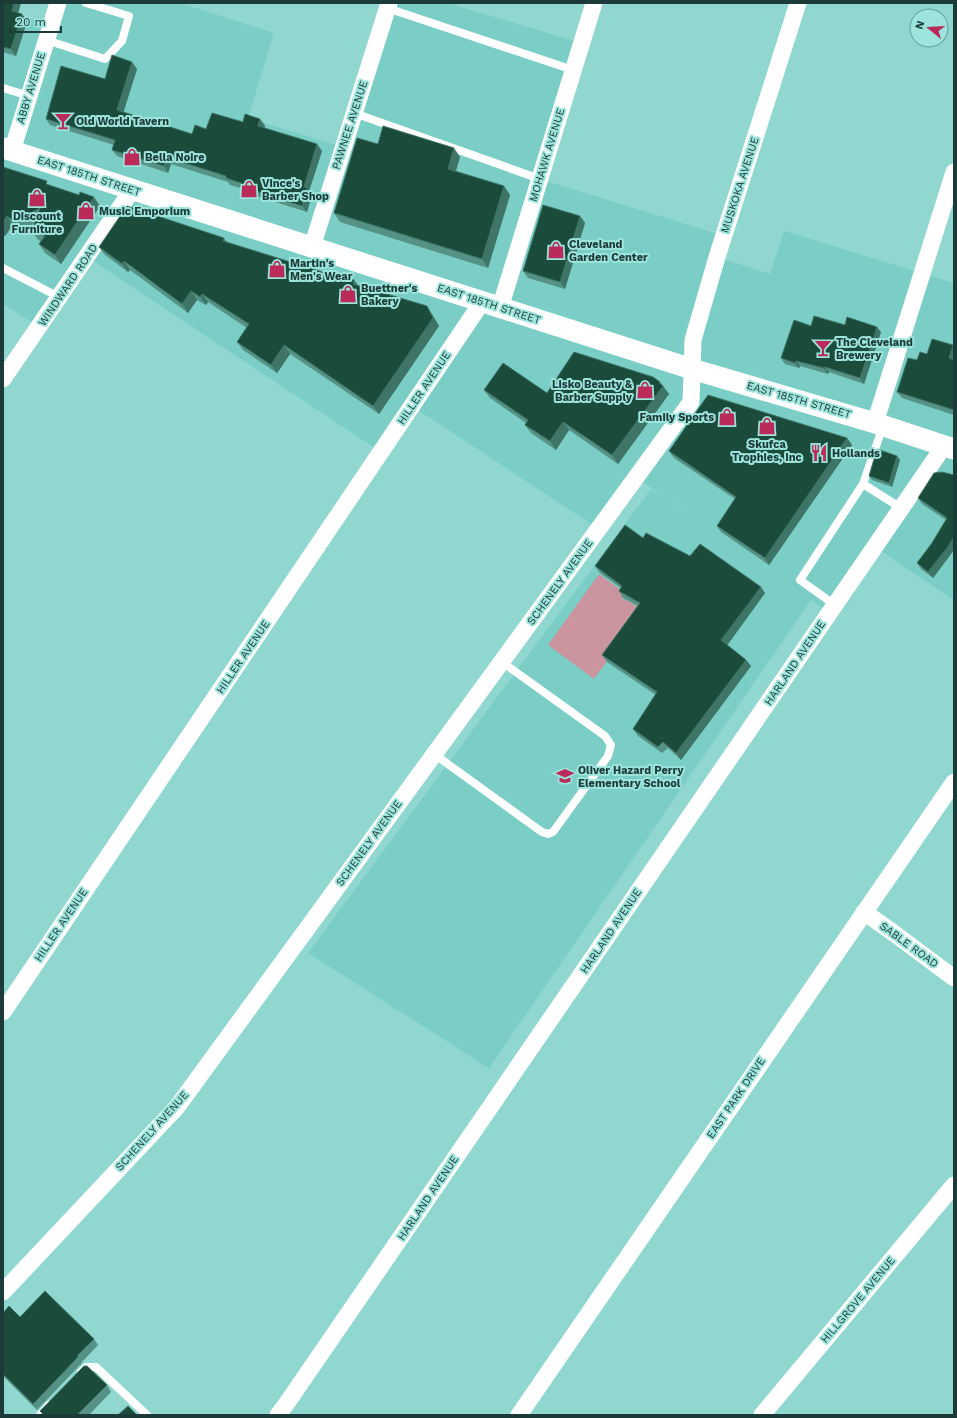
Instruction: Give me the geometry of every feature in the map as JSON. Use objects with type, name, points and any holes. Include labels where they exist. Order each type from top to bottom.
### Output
[{"type":"street","name":"ABBY AVENUE","points":[[7,150],[29,96],[58,3]]},
{"type":"street","name":"MOHAWK AVENUE","points":[[491,305],[540,179],[594,3]]},
{"type":"street","name":"MUSKOKA AVENUE","points":[[692,369],[693,340],[798,3]]},
{"type":"street","name":"PAWNEE AVENUE","points":[[312,247],[388,6]]},
{"type":"street","name":"EAST 185TH STREET","points":[[7,150],[692,369],[879,424],[949,447]]},
{"type":"street","points":[[879,424],[954,172]]},
{"type":"street","name":"WINDWARD ROAD","points":[[3,379],[132,190]]},
{"type":"street","name":"HILLER AVENUE","points":[[3,1012],[491,305]]},
{"type":"street","name":"SCHENELY AVENUE","points":[[3,1292],[177,1107],[691,402],[692,369]]},
{"type":"street","name":"HARLAND AVENUE","points":[[278,1415],[901,508],[949,447]]},
{"type":"street","name":"EAST PARK DRIVE","points":[[519,1415],[954,782]]},
{"type":"street","name":"SABLE ROAD","points":[[864,912],[954,978]]},
{"type":"street","name":"HILLGROVE AVENUE","points":[[762,1415],[954,1185]]},
{"type":"lane","points":[[46,40],[105,59],[122,41],[129,16],[86,3]]},
{"type":"lane","points":[[388,6],[573,70]]},
{"type":"lane","points":[[3,88],[29,96]]},
{"type":"lane","points":[[354,113],[540,179]]},
{"type":"lane","points":[[3,268],[59,297]]},
{"type":"lane","points":[[835,605],[800,580],[863,484],[879,424]]},
{"type":"lane","points":[[863,484],[901,508]]},
{"type":"lane","points":[[434,754],[542,832],[548,834],[553,832],[608,756],[611,745],[605,736],[502,662]]},
{"type":"lane","points":[[75,1378],[86,1367],[96,1367],[147,1415]]},
{"type":"lane","points":[[40,1415],[55,1399]]},
{"type":"shaded area","points":[[58,3],[180,3],[274,33],[248,118],[343,147],[389,3],[448,3],[581,43],[540,179],[724,236],[717,257],[770,274],[784,231],[954,283],[954,600],[875,547],[829,613],[811,600],[489,1068],[308,953],[651,489],[685,512],[636,477],[599,529],[412,406],[381,452],[87,257],[39,327],[3,304],[3,10],[51,25]]},
{"type":"shaded area","points":[[599,574],[625,593],[622,598],[644,610],[594,679],[548,645]]},
{"type":"building","points":[[3,3],[14,3],[12,11],[22,14],[11,49],[3,47]]},
{"type":"building","points":[[112,55],[132,62],[117,110],[192,134],[195,125],[206,129],[212,113],[243,122],[245,114],[260,119],[258,126],[317,144],[304,187],[307,188],[302,206],[240,186],[241,183],[226,178],[226,176],[166,157],[164,166],[112,150],[115,140],[46,119],[61,66],[105,79]]},
{"type":"building","points":[[383,126],[454,148],[448,169],[504,186],[482,259],[334,213],[357,138],[378,144]]},
{"type":"building","points":[[3,167],[47,181],[46,184],[79,195],[80,192],[94,197],[55,255],[39,244],[45,236],[32,231],[40,208],[15,222],[7,216],[3,222]]},
{"type":"building","name":"Cleveland Garden Center","points":[[543,205],[580,216],[560,282],[523,271]]},
{"type":"building","points":[[127,206],[224,238],[223,241],[332,275],[332,273],[354,280],[353,284],[427,306],[433,318],[373,406],[284,345],[271,365],[237,342],[249,324],[202,294],[200,297],[191,291],[182,304],[124,261],[122,264],[99,247]]},
{"type":"building","points":[[814,316],[845,325],[847,317],[877,327],[860,378],[825,367],[796,361],[795,363],[781,358],[794,320],[811,326]]},
{"type":"building","points":[[932,339],[953,345],[949,358],[954,360],[954,410],[897,392],[908,358],[917,360],[920,352],[927,354]]},
{"type":"building","points":[[574,352],[653,377],[663,386],[612,455],[563,422],[550,441],[525,425],[528,420],[484,390],[503,363],[547,393]]},
{"type":"building","points":[[708,395],[847,438],[765,558],[717,526],[736,497],[669,451]]},
{"type":"building","points":[[877,449],[897,456],[889,483],[869,476]]},
{"type":"building","points":[[942,472],[954,475],[954,537],[928,572],[917,563],[932,543],[947,518],[918,498],[934,473]]},
{"type":"building","points":[[625,525],[643,538],[646,533],[690,556],[700,544],[761,587],[721,640],[746,660],[676,753],[663,742],[658,747],[633,729],[657,692],[602,655],[640,603],[619,591],[622,586],[595,566]]},
{"type":"building","points":[[45,1291],[94,1339],[33,1404],[3,1374],[3,1313],[9,1306],[20,1317]]},
{"type":"building","points":[[84,1366],[87,1366],[107,1385],[77,1415],[44,1415],[40,1411]]},
{"type":"building","points":[[128,1406],[137,1415],[118,1415]]},
{"type":"place","name":"Old World Tavern","points":[[63,121]]},
{"type":"place","name":"Bella Noire","points":[[132,157]]},
{"type":"place","name":"Vince's Barber Shop","points":[[249,189]]},
{"type":"place","name":"Discount Furniture","points":[[37,198]]},
{"type":"place","name":"Music Emporium","points":[[86,211]]},
{"type":"place","name":"Cleveland Garden Center","points":[[556,250]]},
{"type":"place","name":"Martin's Men's Wear","points":[[277,269]]},
{"type":"place","name":"Buettner's Bakery","points":[[348,294]]},
{"type":"place","name":"The Cleveland Brewery","points":[[823,348]]},
{"type":"place","name":"Lisko Beauty & Barber Supply","points":[[645,390]]},
{"type":"place","name":"Family Sports","points":[[727,417]]},
{"type":"place","name":"Skufca Trophies, Inc","points":[[767,426]]},
{"type":"place","name":"Hollands","points":[[819,453]]},
{"type":"place","name":"Oliver Hazard Perry Elementary School","points":[[565,776]]}]
